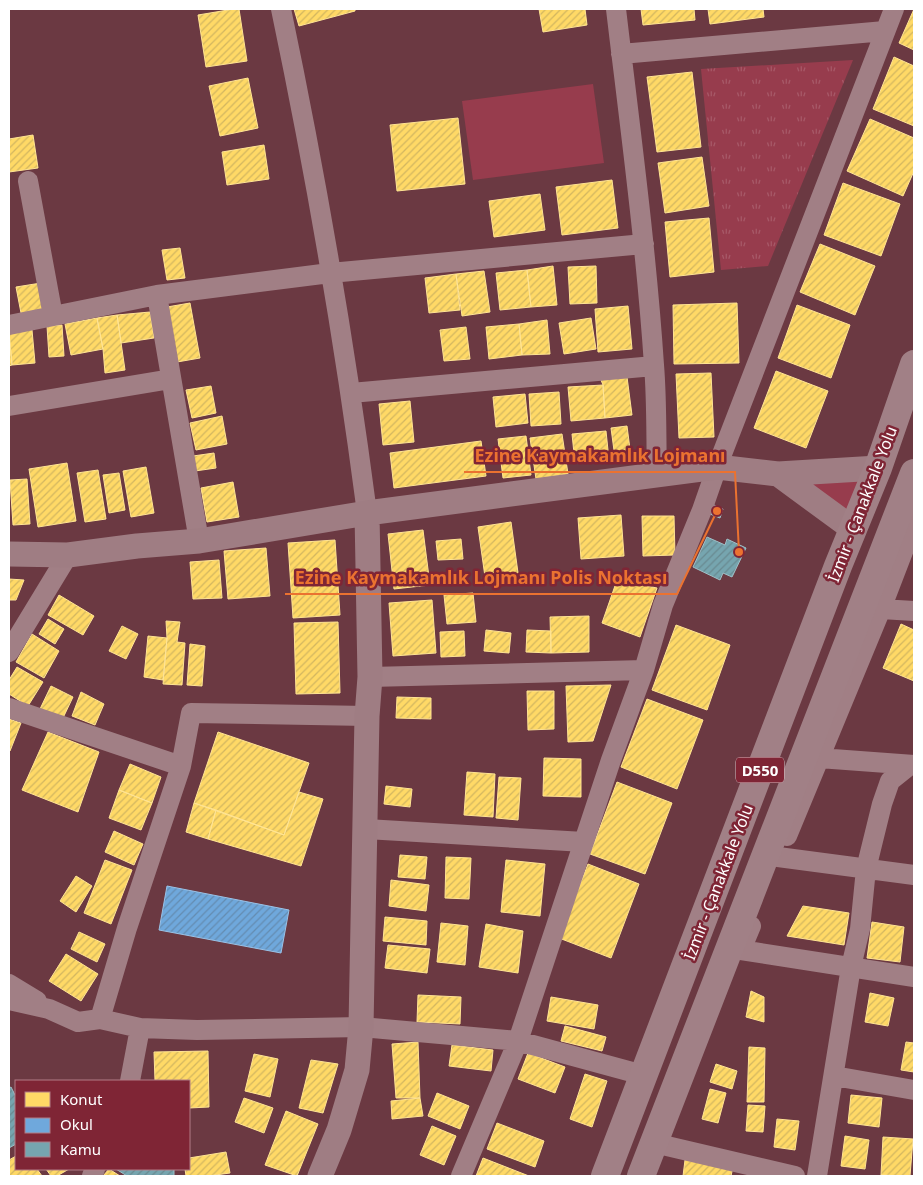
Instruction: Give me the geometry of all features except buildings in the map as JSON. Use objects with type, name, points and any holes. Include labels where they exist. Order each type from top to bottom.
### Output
[{"type":"highway","name":"İzmir - Çanakkale Yolu","points":[[604,1176],[878,468],[914,364]]},
{"type":"highway","name":"D550","points":[[641,1176],[913,478]]},
{"type":"main road","points":[[9,554],[68,555],[138,546],[199,541],[366,513],[717,467],[778,474],[878,468]]},
{"type":"main road","points":[[778,474],[853,529]]},
{"type":"main road","points":[[320,1176],[339,1130],[358,1070],[361,1026],[370,678],[366,513]]},
{"type":"street","points":[[281,9],[306,130],[351,392],[366,513]]},
{"type":"street","points":[[616,9],[644,244],[654,366],[657,475]]},
{"type":"street","points":[[461,1176],[518,1041],[611,760],[644,670],[663,605],[702,510],[894,9]]},
{"type":"street","points":[[621,54],[885,31]]},
{"type":"street","points":[[28,181],[53,316]]},
{"type":"street","points":[[9,325],[157,295],[330,273],[644,244]]},
{"type":"street","points":[[157,295],[199,541]]},
{"type":"street","points":[[351,392],[654,366]]},
{"type":"street","points":[[9,406],[171,380]]},
{"type":"street","points":[[914,523],[881,609],[741,950],[914,977]]},
{"type":"street","points":[[9,652],[68,555]]},
{"type":"street","points":[[881,609],[914,610]]},
{"type":"street","points":[[370,678],[644,670]]},
{"type":"street","points":[[9,708],[181,766]]},
{"type":"street","points":[[100,1019],[127,928],[181,766],[192,713],[368,716]]},
{"type":"street","points":[[819,758],[912,765]]},
{"type":"street","points":[[817,1176],[851,967],[860,929],[866,869],[882,804],[890,781],[912,765]]},
{"type":"street","points":[[366,829],[584,842]]},
{"type":"street","points":[[778,857],[914,875]]},
{"type":"street","points":[[9,984],[49,1009],[78,1022],[100,1019],[140,1028],[197,1030],[361,1026],[518,1041],[643,1075]]},
{"type":"street","points":[[9,1000],[49,1009]]},
{"type":"street","points":[[130,1080],[140,1028]]},
{"type":"street","points":[[834,1076],[914,1090]]},
{"type":"street","points":[[654,1143],[796,1176]]},
{"type":"green space","points":[[853,60],[768,266],[721,270],[701,69]]},
{"type":"green space","points":[[593,84],[604,163],[473,180],[462,101]]},
{"type":"green space","points":[[878,468],[853,529],[778,474]]},
{"type":"place","name":"Ezine Kaymakamlık Lojmanı Polis Noktası","points":[[717,511]]},
{"type":"place","name":"Ezine Kaymakamlık Lojmanı","points":[[739,552]]}]
